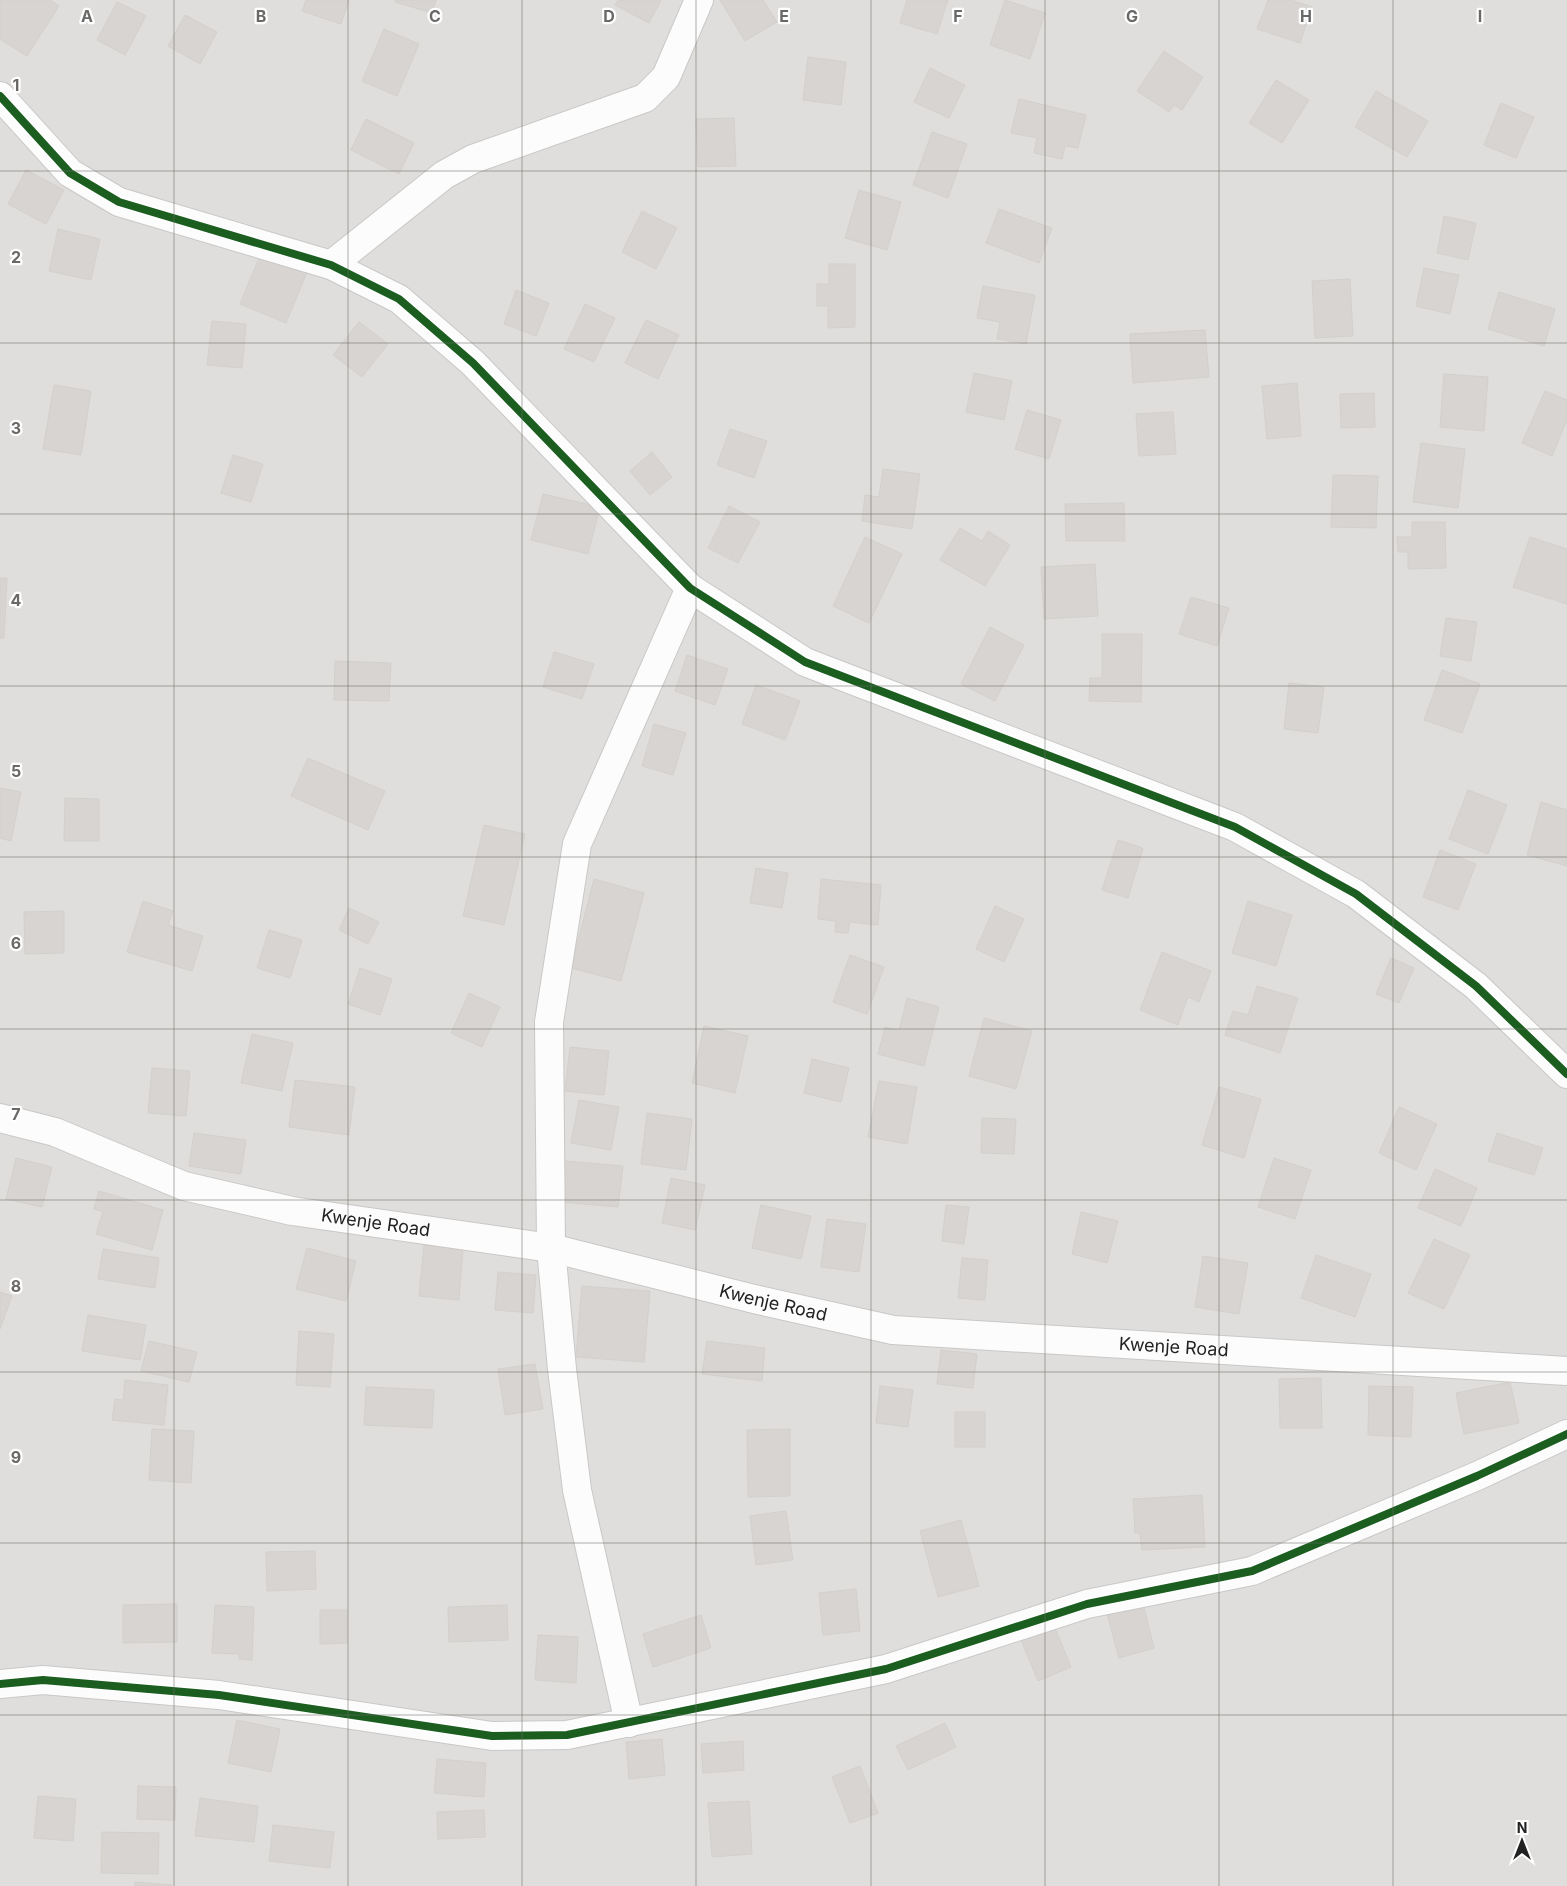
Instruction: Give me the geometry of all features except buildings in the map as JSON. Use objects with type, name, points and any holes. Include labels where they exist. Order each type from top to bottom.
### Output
[{"type":"street","points":[[331,265],[444,175],[473,159],[645,98],[666,77],[699,0]]},
{"type":"street","points":[[0,96],[70,173],[119,202],[331,265],[399,299],[473,363],[690,588],[805,662],[1235,827],[1356,894],[1476,986],[1567,1074]]},
{"type":"street","points":[[628,1723],[577,1490],[562,1369],[551,1248],[549,1022],[577,844],[690,588]]},
{"type":"street","name":"Kwenje Road","points":[[0,1118],[55,1132],[184,1186],[292,1211],[551,1248],[754,1299],[893,1330],[1567,1371]]},
{"type":"street","points":[[0,1684],[43,1680],[219,1695],[492,1736],[567,1735],[886,1669],[1087,1604],[1252,1571],[1477,1476],[1567,1434]]},
{"type":"shaded area","points":[[0,0],[1567,0],[1567,1886],[0,1886]]},
{"type":"cycle path","points":[[0,96],[70,173],[119,202],[331,265],[399,299],[473,363],[690,588],[805,662],[1235,827],[1356,894],[1476,986],[1567,1074]]},
{"type":"cycle path","points":[[0,1684],[43,1680],[219,1695],[492,1736],[567,1735],[886,1669],[1087,1604],[1252,1571],[1477,1476],[1567,1434]]}]
